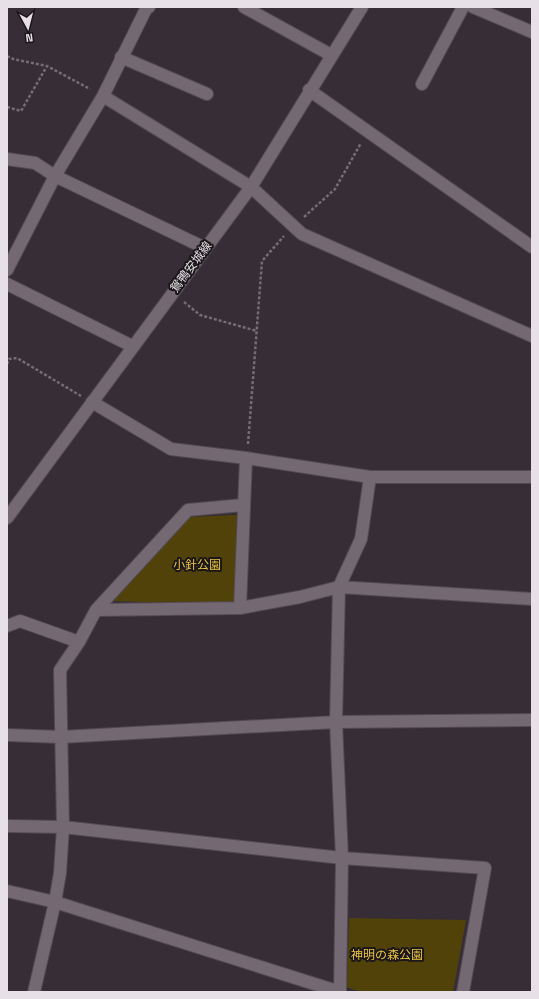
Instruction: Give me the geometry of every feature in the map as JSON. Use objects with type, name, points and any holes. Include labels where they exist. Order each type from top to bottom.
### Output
[{"type":"street","points":[[7,270],[55,176],[103,96],[146,9],[149,7]]},
{"type":"street","points":[[244,7],[331,55]]},
{"type":"street","name":"鴛鴨安城線","points":[[7,518],[132,346],[251,187],[309,90],[362,7]]},
{"type":"street","points":[[422,84],[463,7]]},
{"type":"street","points":[[473,7],[532,32]]},
{"type":"street","points":[[121,58],[207,94]]},
{"type":"street","points":[[309,90],[532,247]]},
{"type":"street","points":[[103,96],[251,187],[302,234],[532,336]]},
{"type":"street","points":[[7,159],[35,163],[55,176],[205,248]]},
{"type":"street","points":[[7,284],[132,346]]},
{"type":"street","points":[[92,402],[171,449],[246,458],[370,477],[532,477]]},
{"type":"street","points":[[240,608],[246,458]]},
{"type":"street","points":[[7,891],[55,902],[340,992],[342,858],[336,722],[340,587],[360,539],[370,477]]},
{"type":"street","points":[[34,992],[55,902],[60,873],[62,827],[60,670],[79,642],[96,610],[188,510],[243,505]]},
{"type":"street","points":[[96,610],[240,608],[300,597],[340,587],[532,599]]},
{"type":"street","points":[[7,626],[20,621],[79,642]]},
{"type":"street","points":[[7,735],[61,737],[336,722],[532,720]]},
{"type":"street","points":[[7,826],[62,827],[342,858],[485,868],[463,992]]},
{"type":"path","points":[[7,56],[46,66],[103,96]]},
{"type":"path","points":[[7,107],[21,111],[46,66]]},
{"type":"path","points":[[246,458],[262,261],[293,226],[335,189],[368,132]]},
{"type":"path","points":[[172,292],[200,315],[256,331]]},
{"type":"path","points":[[7,364],[9,359],[17,358],[92,402]]},
{"type":"green space","name":"小針公園","points":[[237,515],[234,605],[113,601],[189,517]]},
{"type":"green space","name":"神明の森公園","points":[[349,918],[466,920],[453,992],[361,992],[347,987]]}]
